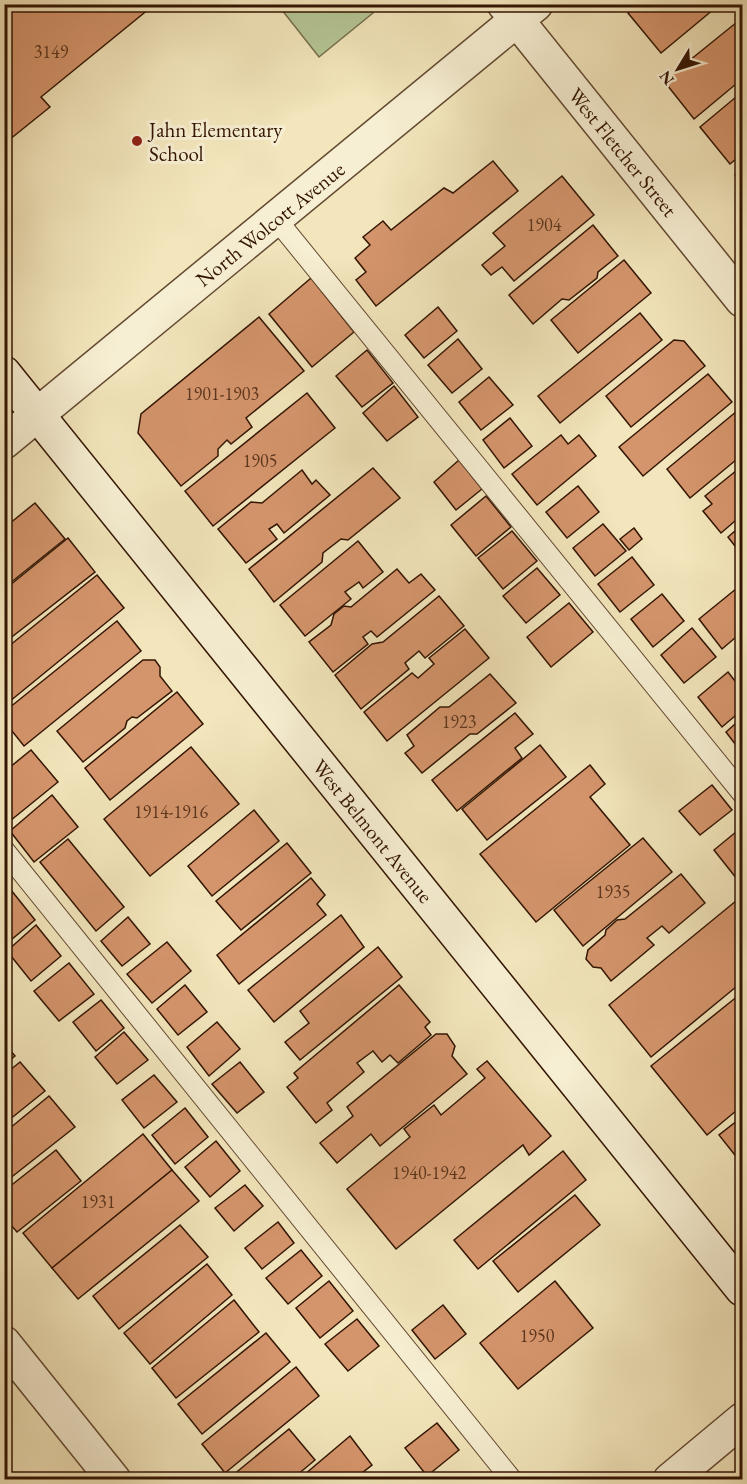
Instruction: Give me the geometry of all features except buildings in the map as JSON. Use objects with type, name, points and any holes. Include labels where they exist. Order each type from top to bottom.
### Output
[{"type":"street","name":"North Wolcott Avenue","points":[[4,442],[276,219],[519,10]]},
{"type":"street","name":"West Fletcher Street","points":[[519,10],[742,300]]},
{"type":"street","name":"West Belmont Avenue","points":[[4,373],[742,1289]]},
{"type":"street","points":[[4,1343],[114,1479]]},
{"type":"street","points":[[670,1479],[742,1420]]},
{"type":"lane","points":[[276,219],[742,793]]},
{"type":"lane","points":[[4,850],[512,1479]]},
{"type":"green space","points":[[278,5],[366,5],[373,13],[319,57]]},
{"type":"place","name":"Jahn Elementary School","points":[[137,141]]}]
